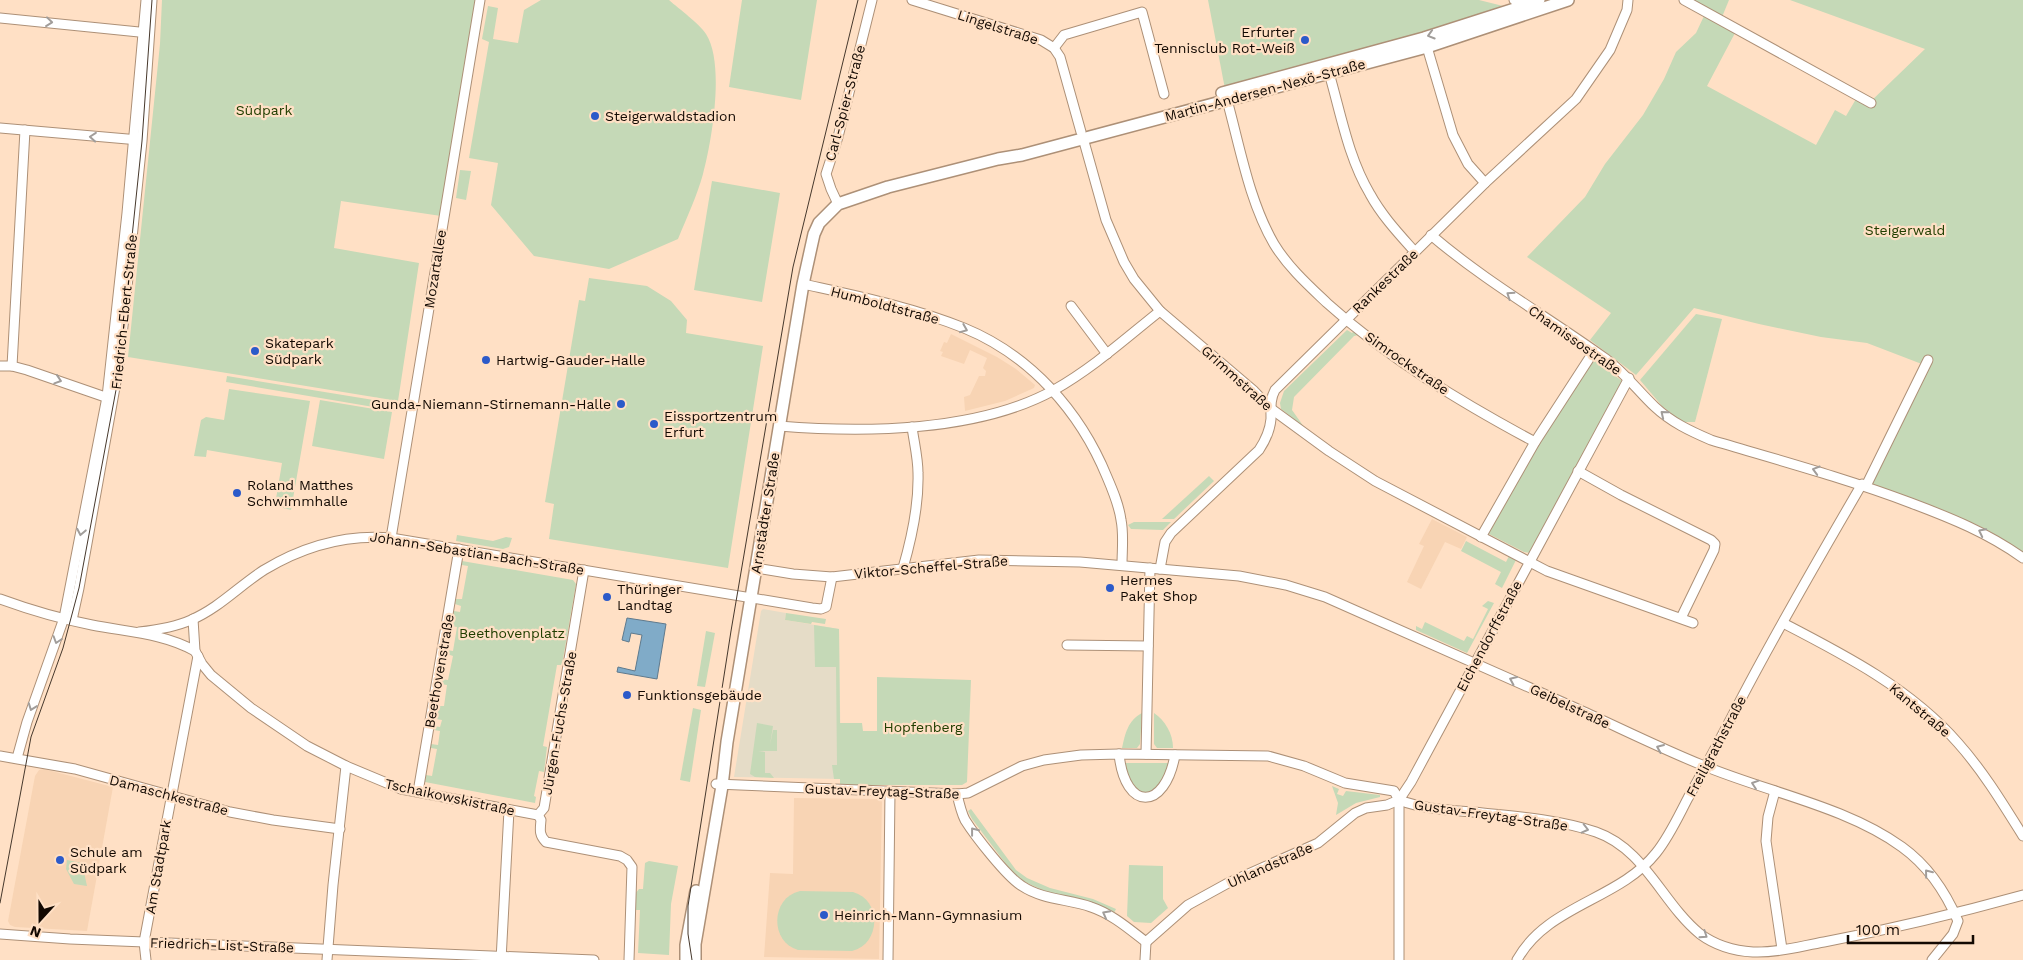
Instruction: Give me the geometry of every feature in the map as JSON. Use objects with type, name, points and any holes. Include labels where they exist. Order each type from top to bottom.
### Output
[{"type":"main road","points":[[1529,9],[1539,0]]},
{"type":"main road","points":[[1529,9],[1568,0]]},
{"type":"main road","name":"Martin-Andersen-Nexö-Straße","points":[[1082,135],[1529,9]]},
{"type":"main road","name":"Martin-Andersen-Nexö-Straße","points":[[838,204],[888,187],[998,159],[1022,148],[1227,100],[1426,47],[1529,9]]},
{"type":"main road","name":"Arnstädter Straße","points":[[686,960],[687,939],[727,742],[803,284],[814,234],[820,223],[838,204]]},
{"type":"main road","name":"Arnstädter Straße","points":[[695,960],[695,944],[719,785]]},
{"type":"street","name":"Friedrich-Ebert-Straße","points":[[146,0],[147,33]]},
{"type":"street","name":"Friedrich-Ebert-Straße","points":[[17,758],[27,722],[68,619],[110,399],[138,140],[147,33],[152,0]]},
{"type":"street","name":"Mozartallee","points":[[391,538],[480,0]]},
{"type":"street","name":"Carl-Spier-Straße","points":[[838,204],[826,174],[838,138],[872,0]]},
{"type":"street","name":"Lingelstraße","points":[[912,0],[1041,40],[1054,48],[1060,57],[1082,135]]},
{"type":"street","points":[[1514,0],[1529,9]]},
{"type":"street","name":"Rankestraße","points":[[1160,569],[1165,542],[1171,533],[1259,450],[1270,429],[1270,408],[1276,390],[1431,235],[1576,99],[1610,50],[1627,10],[1628,0]]},
{"type":"street","points":[[1684,0],[1871,104]]},
{"type":"street","points":[[1054,48],[1064,34],[1142,12],[1164,94]]},
{"type":"street","points":[[0,18],[147,33]]},
{"type":"street","points":[[1426,47],[1453,135],[1468,164],[1485,183]]},
{"type":"street","points":[[1329,73],[1343,127],[1362,179],[1385,216],[1416,252]]},
{"type":"street","name":"Simrockstraße","points":[[1227,100],[1255,202],[1274,242],[1306,283],[1346,319],[1386,350],[1450,394],[1535,442]]},
{"type":"street","points":[[0,128],[138,140]]},
{"type":"street","points":[[12,366],[25,130]]},
{"type":"street","name":"Grimmstraße","points":[[1082,135],[1106,220],[1117,248],[1134,279],[1160,311],[1254,391],[1270,408],[1329,451],[1375,481],[1529,562],[1607,594],[1693,623]]},
{"type":"street","name":"Chamissostraße","points":[[1431,235],[1471,268],[1594,351],[1629,378],[1655,407],[1690,431],[1710,440],[1864,485],[1972,527],[2001,542],[2023,558]]},
{"type":"street","name":"Humboldtstraße","points":[[803,284],[901,307],[964,328],[989,340],[1014,356],[1054,390],[1081,425],[1096,450],[1118,503],[1122,526],[1122,565]]},
{"type":"street","points":[[1071,306],[1107,354]]},
{"type":"street","points":[[779,426],[841,428],[912,427],[985,415],[1014,407],[1054,390],[1107,354],[1160,311]]},
{"type":"street","points":[[1482,537],[1535,442],[1594,351]]},
{"type":"street","name":"Freiligrathstraße","points":[[1517,960],[1534,939],[1551,924],[1573,908],[1620,885],[1643,868],[1656,853],[1705,767],[1782,623],[1864,485],[1928,360]]},
{"type":"street","points":[[0,366],[12,366],[110,399]]},
{"type":"street","name":"Eichendorffstraße","points":[[1399,800],[1411,782],[1629,378]]},
{"type":"street","points":[[903,568],[913,530],[918,496],[918,473],[912,427]]},
{"type":"street","points":[[1578,471],[1621,495],[1711,540],[1715,544],[1714,550],[1680,618]]},
{"type":"street","name":"Johann-Sebastian-Bach-Straße","points":[[193,620],[216,606],[264,570],[307,549],[355,536],[391,538],[751,599]]},
{"type":"street","name":"Beethovenstraße","points":[[418,792],[460,549]]},
{"type":"street","name":"Viktor-Scheffel-Straße","points":[[756,568],[793,574],[832,577],[979,560],[1012,559],[1150,568]]},
{"type":"street","points":[[1146,754],[1150,568]]},
{"type":"street","name":"Geibelstraße","points":[[1150,568],[1239,576],[1286,585],[1326,597],[1705,767],[1852,819],[1901,846],[1916,858],[1940,888],[1954,914]]},
{"type":"street","name":"Jürgen-Fuchs-Straße","points":[[538,815],[544,808],[546,799],[584,570]]},
{"type":"street","points":[[751,599],[821,609],[826,607],[832,577]]},
{"type":"street","points":[[0,599],[68,619],[112,629],[139,632],[178,643],[196,653]]},
{"type":"street","points":[[139,632],[175,626],[193,620],[196,653]]},
{"type":"street","name":"Kantstraße","points":[[1782,623],[1870,671],[1937,721],[1958,742],[1985,778],[2023,836]]},
{"type":"street","points":[[1067,645],[1148,646]]},
{"type":"street","name":"Tschaikowskistraße","points":[[196,653],[211,675],[250,708],[301,742],[346,766],[379,781],[418,792],[538,815]]},
{"type":"street","name":"Am Stadtpark","points":[[146,960],[144,942],[196,653]]},
{"type":"street","points":[[1119,754],[1120,766],[1127,784],[1131,790],[1142,796],[1152,796],[1161,791],[1172,767],[1175,755]]},
{"type":"street","name":"Gustav-Freytag-Straße","points":[[719,785],[957,794],[968,793],[1022,766],[1065,756],[1146,754],[1249,755],[1276,758],[1304,766],[1345,782],[1394,790],[1399,800],[1414,806],[1512,816],[1596,832],[1616,842],[1633,855],[1689,924],[1702,935],[1715,943],[1755,952],[1840,939],[1954,914],[2023,895]]},
{"type":"street","name":"Damaschkestraße","points":[[0,756],[75,769],[230,812],[340,829]]},
{"type":"street","points":[[327,960],[326,948],[346,766]]},
{"type":"street","points":[[1775,791],[1768,816],[1766,841],[1782,949]]},
{"type":"street","points":[[888,960],[890,792]]},
{"type":"street","points":[[957,794],[965,819],[1010,877],[1039,895],[1072,901],[1109,914],[1146,942],[1146,960]]},
{"type":"street","points":[[1399,800],[1399,960]]},
{"type":"street","name":"Uhlandstraße","points":[[1146,942],[1188,905],[1228,883],[1318,844],[1355,813],[1366,808],[1387,805],[1399,800]]},
{"type":"street","points":[[501,958],[508,810]]},
{"type":"street","points":[[538,815],[541,820],[541,838],[546,842],[620,856],[628,860],[632,867],[629,960]]},
{"type":"street","points":[[1932,960],[1956,928],[1958,921],[1954,914]]},
{"type":"street","name":"Friedrich-List-Straße","points":[[0,934],[144,942],[326,948],[501,958],[594,960]]},
{"type":"shaded area","points":[[951,334],[997,357],[1016,369],[1035,385],[1034,388],[1005,401],[965,411],[964,397],[970,395],[979,376],[985,376],[986,371],[983,368],[987,358],[970,350],[964,364],[941,356],[943,352],[940,351],[944,342],[947,343]]},
{"type":"shaded area","points":[[1432,519],[1467,537],[1461,549],[1445,542],[1421,589],[1407,582],[1424,546],[1419,544]]},
{"type":"shaded area","points":[[763,609],[786,613],[785,620],[839,629],[841,779],[734,777],[761,611]]},
{"type":"shaded area","name":"Schule am Südpark","points":[[44,769],[113,787],[87,931],[15,927],[10,925],[8,921],[35,776],[39,770]]},
{"type":"shaded area","name":"Heinrich-Mann-Gymnasium","points":[[794,798],[882,799],[879,959],[764,957],[770,873],[793,874]]},
{"type":"green space","name":"Südpark","points":[[162,0],[478,0],[441,216],[341,201],[334,248],[419,263],[398,401],[128,357],[160,44]]},
{"type":"green space","name":"Steigerwaldstadion","points":[[541,0],[669,0],[703,30],[712,47],[716,82],[710,142],[701,182],[678,239],[609,269],[534,256],[491,205],[498,163],[469,158],[489,42],[482,39],[488,6],[498,8],[493,39],[518,43],[524,10]]},
{"type":"green space","points":[[742,0],[817,0],[801,100],[729,87]]},
{"type":"green space","name":"Erfurter Tennisclub Rot-Weiß","points":[[1208,0],[1479,0],[1503,6],[1362,51],[1225,89]]},
{"type":"green space","points":[[1692,0],[1729,0],[1722,17]]},
{"type":"green space","name":"Steigerwald","points":[[1790,0],[2023,0],[2023,554],[1991,532],[1975,524],[1870,483],[1927,366],[1867,343],[1821,337],[1694,308],[1636,375],[1590,340],[1611,313],[1527,257],[1585,197],[1605,164],[1643,115],[1664,79],[1676,52],[1696,33],[1704,16],[1735,33],[1707,86],[1816,145],[1835,110],[1846,116],[1856,99],[1867,105],[1925,49]]},
{"type":"green space","points":[[460,170],[471,171],[466,200],[456,198]]},
{"type":"green space","points":[[712,181],[780,193],[762,302],[694,290]]},
{"type":"green space","name":"Eissportzentrum Erfurt","points":[[589,278],[647,286],[671,301],[687,320],[686,333],[763,346],[728,568],[549,539],[554,504],[545,502],[579,300],[585,301]]},
{"type":"green space","points":[[1696,314],[1722,319],[1695,422],[1683,422],[1662,406],[1640,380]]},
{"type":"green space","points":[[1347,330],[1352,333],[1354,331],[1359,335],[1354,336],[1294,397],[1292,410],[1304,427],[1281,409],[1280,403],[1284,391]]},
{"type":"green space","points":[[1595,360],[1622,381],[1530,553],[1524,552],[1487,533],[1537,444],[1591,361]]},
{"type":"green space","points":[[227,376],[398,404],[397,411],[226,382]]},
{"type":"green space","points":[[229,389],[310,401],[291,510],[283,508],[280,500],[276,499],[282,463],[207,450],[206,457],[194,456],[201,420],[206,417],[224,420]]},
{"type":"green space","points":[[320,400],[392,412],[384,459],[312,446]]},
{"type":"green space","points":[[1209,476],[1214,481],[1174,519],[1162,519]]},
{"type":"green space","points":[[1134,522],[1171,522],[1163,530],[1131,529],[1128,525]]},
{"type":"green space","points":[[457,535],[493,541],[506,537],[512,538],[509,547],[503,549],[456,541]]},
{"type":"green space","points":[[1466,541],[1506,562],[1509,556],[1516,560],[1502,588],[1495,584],[1501,572],[1461,551]]},
{"type":"green space","name":"Beethovenplatz","points":[[462,561],[573,580],[576,584],[563,659],[561,665],[557,665],[543,746],[547,747],[544,772],[539,771],[534,796],[536,797],[535,803],[425,782],[426,775],[432,776],[437,749],[431,748],[431,744],[438,745],[440,731],[434,730],[434,726],[440,727],[442,720],[436,719],[438,706],[444,706],[447,685],[441,684],[442,679],[448,680],[453,656],[447,654],[447,650],[453,651],[457,627],[451,626],[454,611],[460,612],[461,606],[455,604],[456,599],[462,599],[468,566],[462,565]]},
{"type":"green space","points":[[1488,601],[1494,603],[1467,653],[1416,630],[1416,626],[1422,629],[1425,622],[1464,641],[1467,636],[1473,639],[1488,609],[1482,606]]},
{"type":"green space","points":[[786,613],[826,619],[825,624],[785,620]]},
{"type":"green space","name":"Hopfenberg","points":[[814,625],[839,629],[840,723],[862,723],[863,731],[877,731],[877,677],[971,680],[967,782],[962,785],[840,785],[840,779],[834,779],[832,765],[837,765],[836,667],[815,667]]},
{"type":"green space","points":[[706,631],[715,633],[705,687],[697,686]]},
{"type":"green space","points":[[693,708],[701,710],[690,782],[680,780]]},
{"type":"green space","points":[[1142,713],[1140,744],[1137,748],[1122,748],[1130,723]]},
{"type":"green space","points":[[1154,713],[1162,719],[1168,728],[1173,748],[1157,748],[1154,744]]},
{"type":"green space","points":[[757,723],[773,726],[770,745],[773,730],[777,730],[777,751],[758,751],[765,752],[765,773],[770,773],[774,778],[755,777],[750,774]]},
{"type":"green space","points":[[1124,763],[1170,763],[1159,789],[1144,794],[1139,792],[1130,781]]},
{"type":"green space","points":[[1332,786],[1339,789],[1337,794],[1343,796],[1346,791],[1380,795],[1380,797],[1356,803],[1336,815],[1338,803]]},
{"type":"green space","points":[[971,809],[1016,870],[1027,878],[1050,888],[1093,899],[1116,909],[1114,913],[1076,898],[1049,893],[1025,882],[1012,872],[972,819],[968,811]]},
{"type":"green space","points":[[67,860],[82,863],[87,886],[74,884],[66,869]]},
{"type":"green space","points":[[649,861],[678,866],[671,904],[669,955],[638,953],[640,910],[634,910],[635,894],[639,889],[643,889],[645,863]]},
{"type":"green space","points":[[1129,865],[1163,866],[1163,899],[1168,908],[1151,923],[1134,922],[1127,916]]},
{"type":"green space","points":[[800,891],[853,892],[862,897],[869,904],[873,912],[873,931],[868,940],[862,947],[852,951],[798,950],[789,945],[782,938],[778,930],[777,920],[783,902],[790,895]]},
{"type":"water","points":[[627,618],[666,624],[657,679],[617,672],[618,667],[635,671],[642,635],[631,633],[629,642],[622,640]]},
{"type":"tram line","points":[[0,903],[31,737],[63,648],[79,588],[116,390],[142,141],[152,0]]},
{"type":"tram line","points":[[692,960],[688,934],[688,906],[731,631],[793,267],[858,0]]},
{"type":"place","name":"Erfurter Tennisclub Rot-Weiß","points":[[1305,40]]},
{"type":"place","name":"Steigerwaldstadion","points":[[595,116]]},
{"type":"place","name":"Skatepark Südpark","points":[[255,351]]},
{"type":"place","name":"Hartwig-Gauder-Halle","points":[[486,360]]},
{"type":"place","name":"Gunda-Niemann-Stirnemann-Halle","points":[[621,404]]},
{"type":"place","name":"Eissportzentrum Erfurt","points":[[654,424]]},
{"type":"place","name":"Roland Matthes Schwimmhalle","points":[[237,493]]},
{"type":"place","name":"Hermes Paket Shop","points":[[1110,588]]},
{"type":"place","name":"Thüringer Landtag","points":[[607,597]]},
{"type":"place","name":"Funktionsgebäude","points":[[627,695]]},
{"type":"place","name":"Schule am Südpark","points":[[60,860]]},
{"type":"place","name":"Heinrich-Mann-Gymnasium","points":[[824,915]]}]
